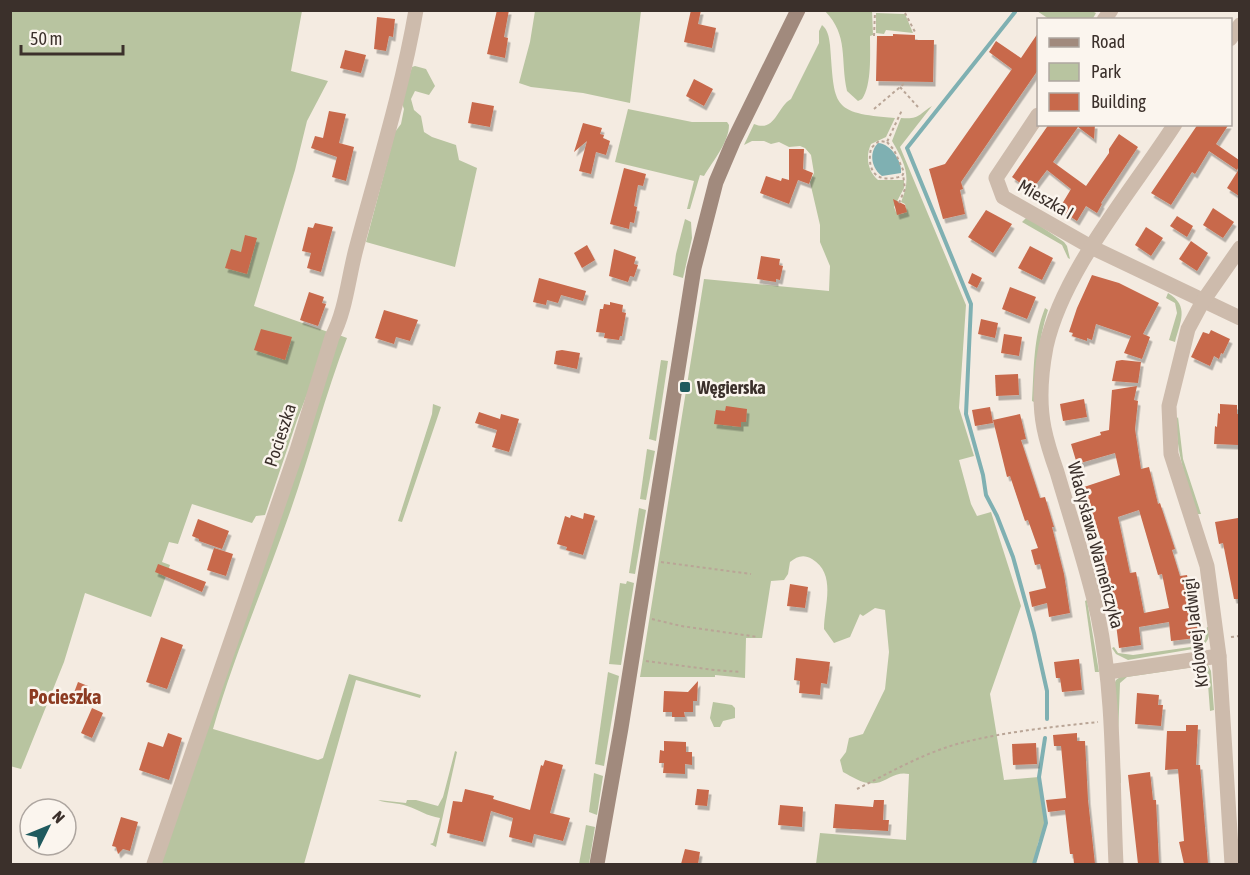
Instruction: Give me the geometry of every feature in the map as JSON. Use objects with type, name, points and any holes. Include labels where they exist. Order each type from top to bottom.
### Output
[{"type":"main road","points":[[597,864],[621,728],[694,268],[716,182],[733,142],[798,10]]},
{"type":"street","name":"Pocieszka","points":[[154,864],[297,450],[332,337],[340,322],[353,257],[409,49],[416,10]]},
{"type":"street","name":"Mieszka I","points":[[1037,116],[996,178],[1003,198],[1091,247]]},
{"type":"street","name":"Władysława Warneńczyka","points":[[1116,864],[1108,672],[1086,570],[1044,427],[1041,396],[1042,371],[1057,310],[1091,247],[1174,126]]},
{"type":"street","points":[[1091,247],[1239,318]]},
{"type":"street","name":"Królowej Jadwigi","points":[[1232,864],[1219,656],[1207,566],[1171,454],[1169,410],[1188,329],[1203,301],[1239,248]]},
{"type":"street","points":[[1108,672],[1219,656]]},
{"type":"path","points":[[874,36],[875,12]]},
{"type":"path","points":[[905,13],[915,32]]},
{"type":"path","points":[[874,109],[906,82]]},
{"type":"path","points":[[900,87],[918,107]]},
{"type":"path","points":[[887,142],[902,110]]},
{"type":"path","points":[[899,203],[905,189],[903,166],[887,142],[879,141],[871,148],[871,169],[877,177],[884,180],[894,179],[903,174]]},
{"type":"path","points":[[659,562],[751,574]]},
{"type":"path","points":[[649,618],[681,627],[758,637]]},
{"type":"path","points":[[642,661],[741,672]]},
{"type":"path","points":[[857,789],[929,754],[956,744],[1014,732],[1110,720]]},
{"type":"green space","points":[[872,10],[873,35],[870,36],[869,77],[865,93],[858,101],[847,91],[841,39],[833,20],[825,11]]},
{"type":"green space","points":[[10,11],[302,11],[291,71],[328,81],[307,121],[295,170],[254,306],[331,333],[297,420],[265,515],[256,516],[252,523],[192,504],[178,544],[169,542],[162,562],[170,565],[151,617],[85,593],[64,662],[21,769],[10,766]]},
{"type":"green space","points":[[535,11],[641,11],[630,103],[583,93],[531,87],[519,83],[530,42]]},
{"type":"green space","points":[[1037,11],[1092,11],[1096,13],[1093,18],[1048,18]]},
{"type":"green space","points":[[876,13],[905,14],[913,33],[886,30],[884,34],[876,33]]},
{"type":"green space","points":[[822,25],[829,36],[833,81],[840,102],[847,109],[858,113],[895,118],[886,137],[871,144],[868,164],[878,180],[904,180],[904,188],[894,207],[900,214],[906,209],[905,204],[901,202],[906,185],[906,170],[892,141],[901,118],[916,117],[932,106],[900,147],[966,305],[959,408],[974,456],[959,460],[971,504],[977,516],[991,512],[1021,606],[990,694],[1004,780],[1039,777],[1046,823],[1038,843],[1034,864],[816,864],[820,833],[906,840],[909,774],[904,773],[880,782],[867,783],[843,772],[840,760],[846,752],[849,738],[863,734],[885,689],[889,652],[885,610],[875,608],[863,616],[860,614],[850,637],[834,643],[824,629],[827,582],[820,565],[809,557],[795,558],[790,562],[788,574],[784,580],[771,581],[762,638],[746,638],[745,678],[715,675],[715,677],[640,677],[704,279],[829,291],[830,266],[820,242],[820,225],[810,182],[814,173],[811,155],[805,148],[789,147],[779,142],[771,144],[764,141],[752,141],[744,145],[754,124],[767,125],[791,99],[819,43],[819,31]]},
{"type":"green space","points":[[412,67],[426,69],[435,86],[429,95],[415,91],[411,99],[414,110],[421,116],[424,132],[456,145],[459,160],[477,168],[455,267],[366,242],[395,132],[401,124],[404,109],[401,101]]},
{"type":"green space","points":[[628,109],[692,122],[727,122],[729,125],[720,151],[704,176],[700,175],[690,209],[687,209],[694,181],[615,162]]},
{"type":"green space","points":[[1027,217],[1064,242],[1070,259],[1062,245],[1022,222]]},
{"type":"green space","points":[[685,219],[691,222],[692,238],[683,278],[673,275]]},
{"type":"green space","points":[[1168,293],[1179,303],[1182,315],[1175,342],[1169,340],[1177,313],[1175,303],[1166,298]]},
{"type":"green space","points":[[1045,308],[1048,310],[1038,356],[1036,403],[1032,401],[1035,354],[1038,331]]},
{"type":"green space","points":[[339,335],[347,338],[290,512],[230,674],[213,729],[318,760],[323,758],[349,674],[421,695],[420,698],[356,680],[304,864],[157,864]]},
{"type":"green space","points":[[661,360],[668,361],[656,441],[649,439]]},
{"type":"green space","points":[[433,404],[441,407],[402,522],[398,521],[432,414]]},
{"type":"green space","points":[[1178,417],[1183,459],[1201,514],[1197,514],[1183,468],[1178,445],[1176,420]]},
{"type":"green space","points":[[647,449],[655,451],[646,500],[640,499]]},
{"type":"green space","points":[[639,508],[646,510],[635,574],[629,573]]},
{"type":"green space","points":[[627,581],[634,583],[621,665],[609,664],[620,583],[626,584]]},
{"type":"green space","points":[[1087,600],[1099,672],[1095,672],[1085,601]]},
{"type":"green space","points":[[1207,627],[1209,627],[1208,639],[1199,648],[1128,660],[1116,654],[1112,648],[1114,647],[1118,653],[1133,655],[1198,646],[1205,640]]},
{"type":"green space","points":[[1207,663],[1211,671],[1214,710],[1210,711],[1207,671],[1201,666],[1127,677],[1120,683],[1118,736],[1121,783],[1119,783],[1112,689],[1116,680],[1123,675]]},
{"type":"green space","points":[[608,672],[619,676],[604,766],[595,764]]},
{"type":"green space","points":[[713,702],[732,705],[735,708],[735,718],[723,721],[720,727],[714,727],[710,718]]},
{"type":"green space","points":[[455,751],[457,752],[436,847],[430,844],[433,843],[440,818],[403,805],[378,800],[406,803],[407,800],[416,800],[438,806],[443,797]]},
{"type":"green space","points":[[594,773],[603,776],[597,815],[589,812]]},
{"type":"green space","points":[[586,825],[595,827],[589,864],[579,864]]},
{"type":"water","points":[[878,143],[887,146],[895,154],[900,163],[901,173],[882,176],[879,173],[872,161],[873,151]]},
{"type":"building","points":[[497,10],[509,10],[504,37],[508,38],[505,58],[487,54]]},
{"type":"building","points":[[691,10],[701,10],[698,24],[716,28],[712,48],[684,42]]},
{"type":"building","points":[[377,17],[395,19],[393,37],[389,36],[386,51],[374,49]]},
{"type":"building","points":[[893,34],[915,35],[915,40],[934,40],[933,82],[876,81],[877,36],[893,36]]},
{"type":"building","points":[[1037,34],[1037,71],[961,182],[963,189],[960,190],[965,214],[943,219],[929,169],[945,164],[1012,69],[989,52],[996,41],[1021,58]]},
{"type":"building","points":[[345,50],[366,55],[361,73],[340,68]]},
{"type":"building","points":[[694,79],[713,89],[704,106],[686,96]]},
{"type":"building","points":[[472,102],[494,106],[490,127],[468,123]]},
{"type":"building","points":[[329,111],[346,114],[339,143],[354,147],[346,181],[332,177],[337,157],[311,148],[315,136],[323,138]]},
{"type":"building","points":[[583,123],[602,128],[600,134],[610,141],[606,155],[596,152],[591,174],[579,171],[587,141],[574,152]]},
{"type":"building","points":[[1048,126],[1095,126],[1094,139],[1078,127],[1053,162],[1086,186],[1119,134],[1138,147],[1101,203],[1097,213],[1086,206],[1077,221],[1059,209],[1071,189],[1047,170],[1031,191],[1012,177]]},
{"type":"building","points":[[1197,126],[1228,126],[1216,144],[1239,160],[1237,170],[1209,151],[1195,174],[1192,172],[1171,205],[1151,193]]},
{"type":"building","points":[[789,149],[804,149],[803,169],[813,173],[809,184],[798,180],[789,204],[760,193],[766,176],[781,181],[782,178],[789,180]]},
{"type":"building","points":[[624,168],[646,174],[643,186],[638,185],[634,223],[630,222],[629,229],[610,224]]},
{"type":"building","points":[[1239,169],[1239,196],[1227,188]]},
{"type":"building","points":[[893,199],[905,205],[907,212],[897,215]]},
{"type":"building","points":[[1213,208],[1234,222],[1223,238],[1203,225]]},
{"type":"building","points":[[986,210],[1012,224],[993,253],[968,237]]},
{"type":"building","points":[[1177,216],[1193,226],[1187,237],[1170,226]]},
{"type":"building","points":[[315,223],[333,227],[321,272],[307,268],[311,253],[302,251],[308,227],[313,228]]},
{"type":"building","points":[[1146,227],[1163,238],[1151,256],[1135,245]]},
{"type":"building","points":[[245,235],[257,238],[247,274],[225,268],[231,249],[241,252]]},
{"type":"building","points":[[1191,241],[1208,253],[1197,271],[1179,259]]},
{"type":"building","points":[[587,245],[595,260],[582,268],[574,253]]},
{"type":"building","points":[[1030,246],[1053,258],[1042,280],[1018,268]]},
{"type":"building","points":[[614,249],[636,257],[634,264],[638,265],[634,277],[630,276],[628,282],[609,276]]},
{"type":"building","points":[[761,256],[780,259],[779,265],[783,266],[780,280],[776,279],[776,282],[757,279]]},
{"type":"building","points":[[972,273],[982,278],[977,288],[968,283]]},
{"type":"building","points":[[1092,275],[1119,283],[1159,303],[1143,334],[1150,337],[1142,359],[1124,353],[1131,336],[1096,324],[1092,340],[1087,338],[1087,341],[1072,336],[1073,333],[1069,332]]},
{"type":"building","points":[[539,278],[586,291],[583,301],[561,295],[558,303],[547,300],[546,305],[533,302]]},
{"type":"building","points":[[1010,287],[1036,297],[1027,319],[1002,309]]},
{"type":"building","points":[[309,292],[324,297],[322,303],[326,304],[318,326],[300,320]]},
{"type":"building","points":[[610,302],[623,305],[622,312],[626,313],[622,336],[619,340],[604,338],[605,333],[596,332],[600,309],[603,309],[604,304],[610,305]]},
{"type":"building","points":[[384,310],[418,320],[410,341],[396,337],[394,344],[375,338]]},
{"type":"building","points":[[981,319],[998,323],[995,338],[978,334]]},
{"type":"building","points":[[261,329],[292,337],[285,360],[254,350]]},
{"type":"building","points":[[1211,330],[1230,339],[1223,354],[1221,353],[1219,359],[1214,356],[1210,366],[1191,357],[1203,332],[1209,334]]},
{"type":"building","points":[[1004,334],[1022,337],[1019,356],[1001,353]]},
{"type":"building","points":[[556,351],[580,353],[577,369],[554,364]]},
{"type":"building","points":[[1116,361],[1141,362],[1138,383],[1112,381]]},
{"type":"building","points":[[1018,374],[1019,395],[996,396],[995,375]]},
{"type":"building","points":[[1137,386],[1134,400],[1138,401],[1135,429],[1141,469],[1149,467],[1158,504],[1160,503],[1175,549],[1172,550],[1180,576],[1187,575],[1198,629],[1195,629],[1196,638],[1171,641],[1169,622],[1139,627],[1141,645],[1119,648],[1116,624],[1118,624],[1102,543],[1084,487],[1120,475],[1115,453],[1077,464],[1071,444],[1101,435],[1100,432],[1109,430],[1112,390]],"holes":[[[1139,510],[1158,575],[1162,574],[1169,608],[1144,613],[1136,572],[1130,573],[1118,517]]]},
{"type":"building","points":[[1084,399],[1087,417],[1063,421],[1060,404]]},
{"type":"building","points":[[1220,404],[1237,405],[1238,445],[1214,444]]},
{"type":"building","points":[[726,406],[747,409],[746,422],[741,422],[741,427],[714,424],[716,410],[725,411]]},
{"type":"building","points":[[990,407],[993,423],[975,426],[972,410]]},
{"type":"building","points":[[479,412],[500,419],[501,414],[519,419],[509,452],[492,447],[497,430],[475,423]]},
{"type":"building","points":[[1020,414],[1026,439],[1021,440],[1040,498],[1045,497],[1054,527],[1052,527],[1064,574],[1070,613],[1049,617],[1047,603],[1032,607],[1029,592],[1046,588],[1040,564],[1035,565],[1031,550],[1038,548],[1028,520],[1025,521],[1010,476],[1007,477],[993,420]]},
{"type":"building","points":[[584,513],[595,516],[583,555],[566,550],[567,547],[557,544],[565,516],[570,518],[571,515],[583,519]]},
{"type":"building","points":[[1238,518],[1239,599],[1234,599],[1223,543],[1219,544],[1215,522]]},
{"type":"building","points":[[198,519],[229,531],[222,549],[199,541],[192,536]]},
{"type":"building","points":[[214,548],[233,554],[226,576],[207,570]]},
{"type":"building","points":[[158,564],[206,582],[202,592],[155,572]]},
{"type":"building","points":[[790,584],[808,587],[805,608],[787,606]]},
{"type":"building","points":[[161,637],[183,645],[167,689],[146,682]]},
{"type":"building","points":[[796,658],[830,662],[827,684],[821,683],[820,695],[799,693],[800,681],[794,680]]},
{"type":"building","points":[[1079,659],[1082,690],[1062,692],[1060,678],[1056,678],[1054,662]]},
{"type":"building","points":[[698,681],[697,701],[693,701],[693,712],[684,712],[685,717],[672,717],[672,712],[663,712],[664,691],[688,692]]},
{"type":"building","points":[[78,682],[88,686],[83,702],[72,698]]},
{"type":"building","points":[[1137,693],[1159,695],[1158,705],[1163,705],[1161,726],[1135,724]]},
{"type":"building","points":[[92,708],[103,713],[92,738],[81,733]]},
{"type":"building","points":[[1186,725],[1198,725],[1196,765],[1200,765],[1208,864],[1184,864],[1179,842],[1184,841],[1178,769],[1165,770],[1167,731],[1186,731]]},
{"type":"building","points":[[168,733],[182,738],[169,780],[139,770],[148,742],[163,747]]},
{"type":"building","points":[[1077,733],[1077,741],[1085,741],[1095,864],[1074,864],[1073,854],[1070,854],[1065,810],[1048,812],[1046,800],[1066,798],[1061,746],[1054,746],[1053,735]]},
{"type":"building","points":[[664,741],[686,742],[686,752],[692,752],[692,765],[685,764],[685,774],[663,773],[664,763],[659,763],[660,750],[664,751]]},
{"type":"building","points":[[1036,743],[1037,764],[1013,765],[1012,744]]},
{"type":"building","points":[[545,760],[563,765],[550,813],[570,818],[563,841],[534,834],[532,843],[509,837],[513,818],[491,811],[483,842],[447,833],[453,801],[462,802],[465,789],[494,796],[493,799],[530,810],[541,765],[543,766]]},
{"type":"building","points":[[1150,772],[1153,800],[1156,800],[1159,864],[1138,864],[1128,775]]},
{"type":"building","points":[[697,789],[709,790],[707,806],[695,805]]},
{"type":"building","points":[[874,800],[884,800],[883,820],[889,820],[888,831],[833,828],[835,804],[873,807]]},
{"type":"building","points":[[780,805],[803,807],[802,827],[778,825]]},
{"type":"building","points":[[121,817],[138,822],[130,851],[123,849],[118,854],[116,847],[112,846]]},
{"type":"building","points":[[685,849],[700,852],[698,864],[681,864]]},
{"type":"waterway","points":[[1015,12],[907,148],[971,304],[966,414],[983,475],[986,495],[1013,557],[1034,633],[1047,691],[1047,719]]},
{"type":"waterway","points":[[1034,864],[1046,823],[1039,777],[1045,738]]},
{"type":"place","name":"Węgierska","points":[[685,387]]},
{"type":"district","name":"Pocieszka","points":[[65,696]]}]
